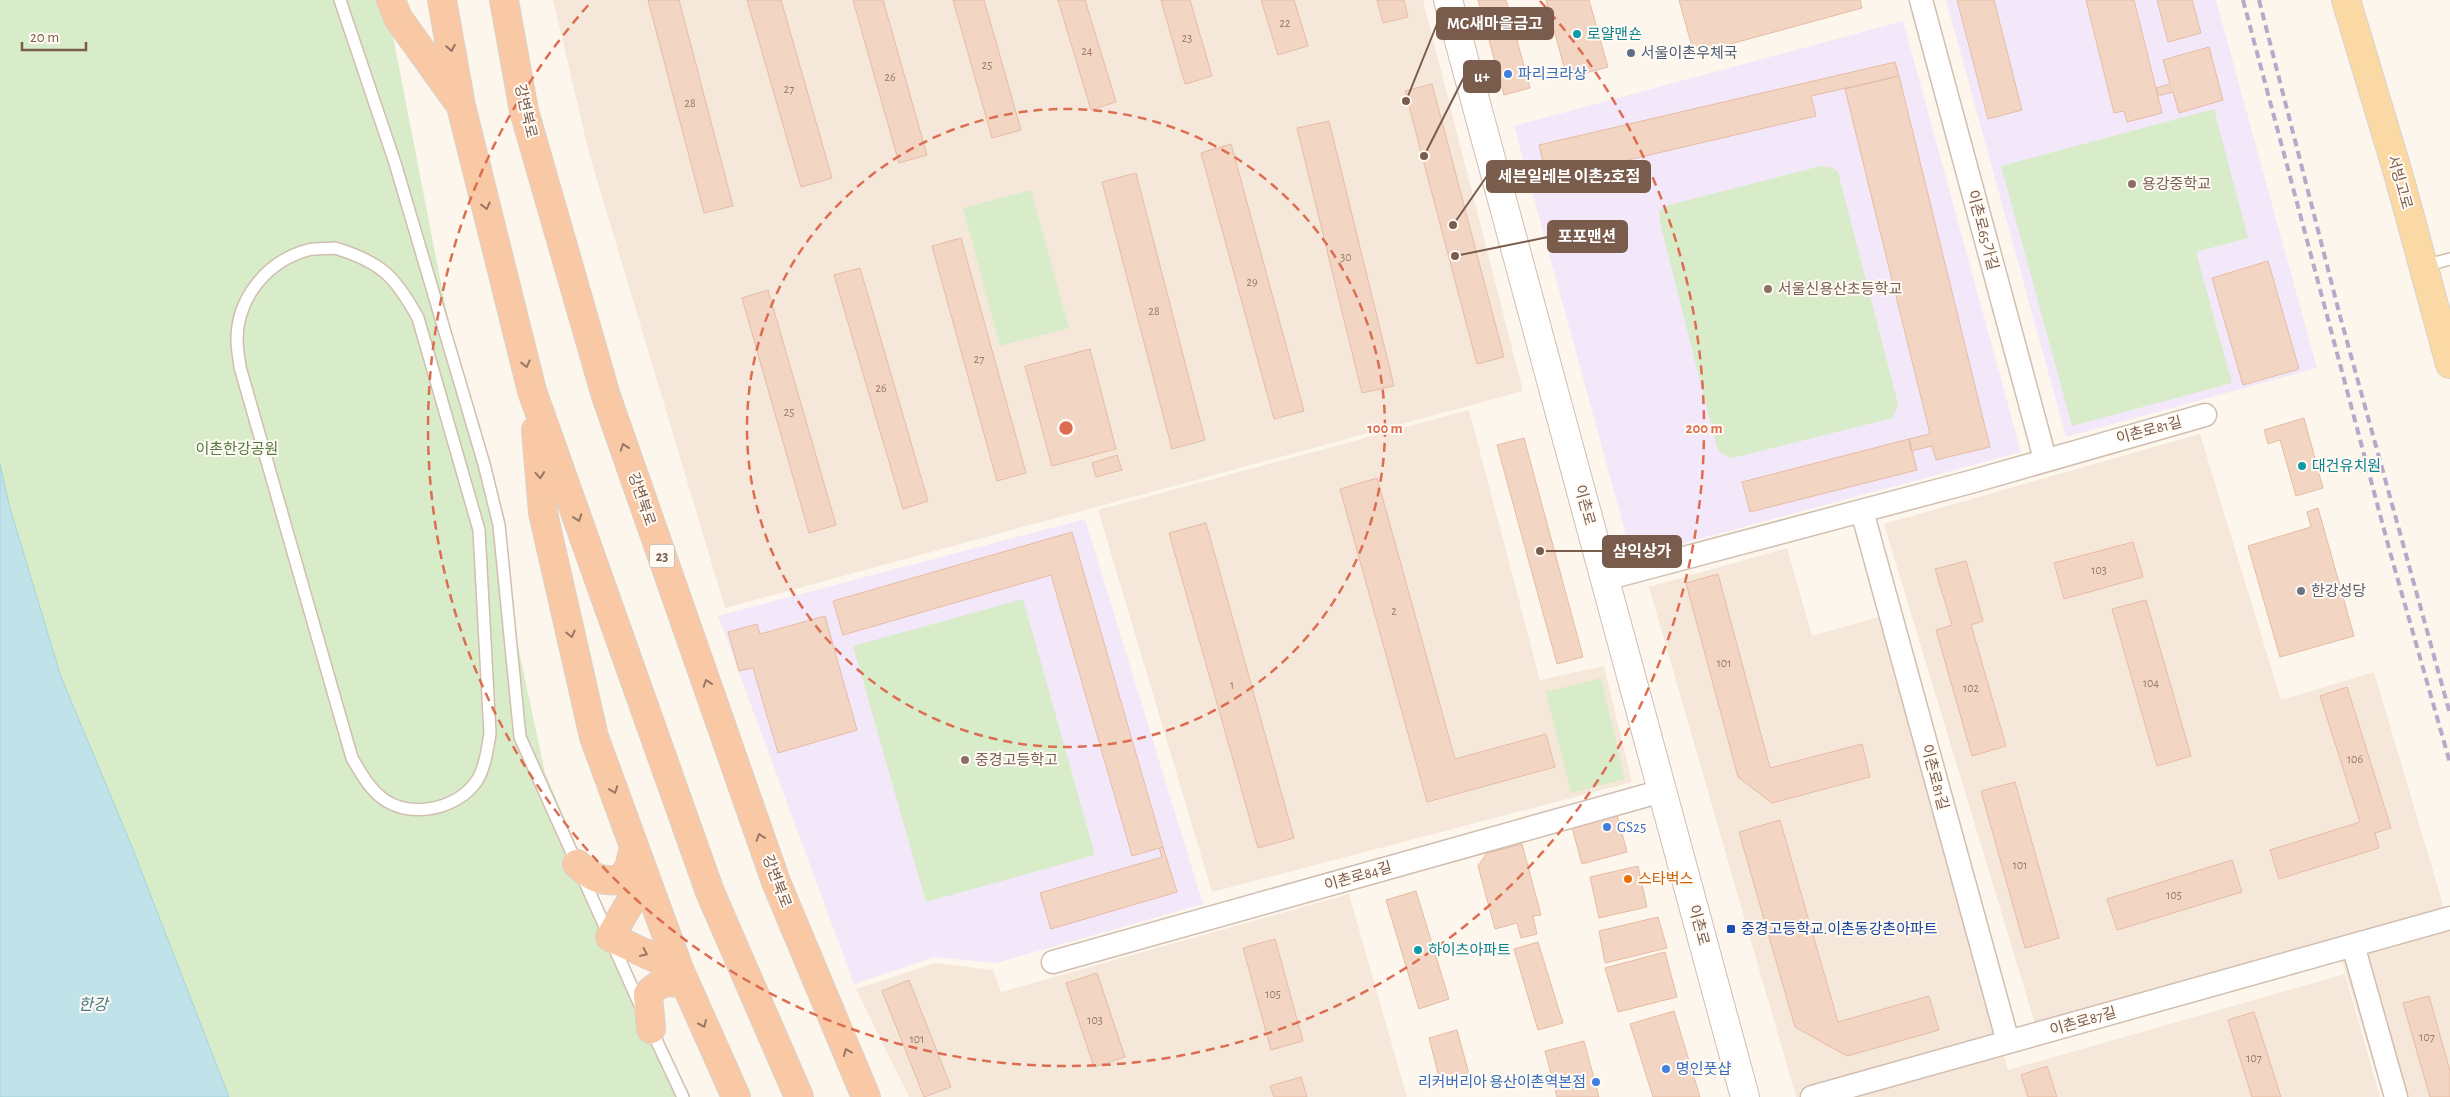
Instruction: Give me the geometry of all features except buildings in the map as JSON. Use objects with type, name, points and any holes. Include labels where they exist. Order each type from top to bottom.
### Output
[{"type":"highway","points":[[391,0],[398,18],[461,106]]},
{"type":"highway","points":[[442,0],[461,106],[532,391],[710,892],[799,1097]]},
{"type":"highway","name":"강변북로","points":[[504,0],[524,111],[606,396],[776,882],[866,1097]]},
{"type":"highway","points":[[532,391],[543,513],[594,737],[682,977],[736,1097]]},
{"type":"highway","points":[[577,864],[591,877],[606,881],[620,880],[629,868],[634,848]]},
{"type":"highway","points":[[645,877],[610,937],[682,977]]},
{"type":"highway","points":[[651,1029],[648,994],[663,982],[682,977]]},
{"type":"main road","name":"서빙고로","points":[[2346,0],[2398,173],[2450,364]]},
{"type":"street","name":"이촌로","points":[[1448,0],[1745,1097]]},
{"type":"street","name":"이촌로65가길","points":[[1921,0],[2044,459]]},
{"type":"street","name":"이촌로81길","points":[[1605,580],[1974,481],[2044,459],[2205,415]]},
{"type":"street","name":"이촌로81길","points":[[1862,511],[2008,1042]]},
{"type":"street","name":"이촌로84길","points":[[1053,962],[1662,791]]},
{"type":"street","name":"이촌로87길","points":[[1812,1097],[2450,918]]},
{"type":"street","points":[[2353,945],[2396,1097]]},
{"type":"lane","points":[[340,0],[396,163],[484,464],[499,525],[520,737],[651,1029],[684,1097]]},
{"type":"lane","points":[[335,248],[361,256],[385,271],[404,292],[418,318],[479,530],[490,734],[486,760],[476,782],[460,798],[444,806],[426,810],[405,808],[384,799],[367,784],[352,758],[240,367],[236,341],[240,317],[247,296],[262,276],[284,260],[309,250],[335,248]]},
{"type":"lane","points":[[2423,266],[2450,258]]},
{"type":"shaded area","points":[[553,0],[1423,0],[1523,391],[725,608],[589,153]]},
{"type":"shaded area","name":"용강중학교","points":[[1946,0],[2216,0],[2317,368],[2066,437]]},
{"type":"shaded area","name":"서울신용산초등학교","points":[[1903,21],[2021,452],[1632,557],[1514,126]]},
{"type":"shaded area","points":[[1469,410],[1540,680],[1604,666],[1632,782],[1212,892],[1098,510]]},
{"type":"shaded area","points":[[2200,434],[2281,700],[2374,672],[2450,928],[2450,1097],[2383,1097],[2336,940],[2036,1027],[1884,524]]},
{"type":"shaded area","name":"중경고등학고","points":[[1085,519],[1203,904],[996,963],[934,957],[854,984],[718,616]]},
{"type":"shaded area","points":[[1787,548],[1812,636],[1878,617],[2008,1070],[2345,974],[2380,1097],[1796,1097],[1649,587]]},
{"type":"shaded area","points":[[1349,894],[1407,1097],[909,1097],[856,989],[935,963],[993,970],[1001,992]]},
{"type":"green space","name":"이촌한강공원","points":[[0,0],[386,0],[444,299],[545,773],[684,1097],[229,1097],[130,842],[61,677],[9,505],[0,464]]},
{"type":"green space","points":[[2214,109],[2248,238],[2196,252],[2232,383],[2072,426],[2001,166]]},
{"type":"green space","points":[[1821,166],[1833,168],[1838,172],[1898,404],[1893,418],[1733,458],[1722,454],[1717,448],[1661,227],[1659,212],[1665,206]]},
{"type":"green space","points":[[1031,190],[1069,328],[1000,346],[963,208]]},
{"type":"green space","points":[[1023,599],[1095,855],[926,902],[853,646]]},
{"type":"green space","points":[[1601,678],[1625,779],[1571,793],[1546,692]]},
{"type":"water","name":"한강","points":[[0,464],[9,505],[61,677],[130,842],[229,1097],[0,1097]]},
{"type":"railway","points":[[2243,0],[2390,552],[2450,763]]},
{"type":"railway","points":[[2259,0],[2340,316],[2450,714]]},
{"type":"place","name":"로얄맨숀","points":[[1577,34]]},
{"type":"place","name":"서울이촌우체국","points":[[1631,53]]},
{"type":"place","name":"파리크라상","points":[[1508,74]]},
{"type":"place","name":"MG새마을금고","points":[[1406,101]]},
{"type":"place","name":"u+","points":[[1424,156]]},
{"type":"place","name":"용강중학교","points":[[2132,184]]},
{"type":"place","name":"세븐일레븐 이촌2호점","points":[[1453,225]]},
{"type":"place","name":"포포맨션","points":[[1455,256]]},
{"type":"place","name":"서울신용산초등학교","points":[[1768,289]]},
{"type":"place","name":"대건유치원","points":[[2302,466]]},
{"type":"place","name":"삼익상가","points":[[1540,551]]},
{"type":"place","name":"한강성당","points":[[2301,591]]},
{"type":"place","name":"중경고등학고","points":[[965,760]]},
{"type":"place","name":"GS25","points":[[1607,827]]},
{"type":"place","name":"스타벅스","points":[[1628,879]]},
{"type":"place","name":"중경고등학교.이촌동강촌아파트","points":[[1731,929]]},
{"type":"place","name":"하이츠아파트","points":[[1418,950]]},
{"type":"place","name":"명인풋샵","points":[[1666,1069]]},
{"type":"place","name":"리커버리아 용산이촌역본점","points":[[1596,1082]]}]
